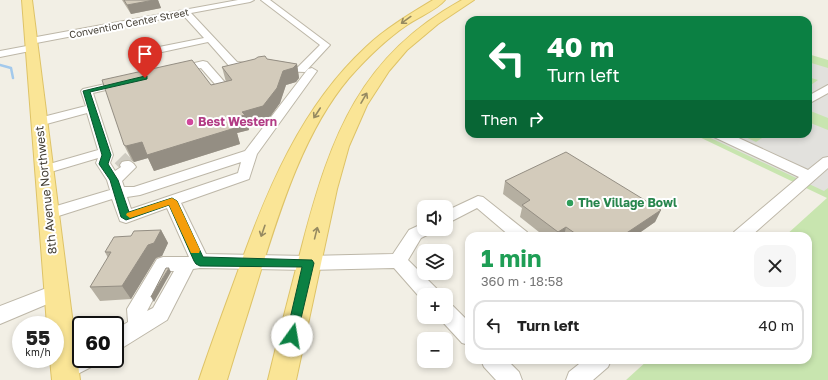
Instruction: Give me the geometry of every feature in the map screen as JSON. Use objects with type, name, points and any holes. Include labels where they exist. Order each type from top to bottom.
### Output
[{"type":"main road","name":"8th Avenue Northwest","points":[[27,0],[66,375]]},
{"type":"main road","points":[[213,380],[252,262],[287,168],[301,140],[326,100],[352,67],[382,38],[412,16],[440,0]]},
{"type":"main road","points":[[282,380],[308,263],[325,196],[337,158],[354,116],[363,99],[383,69],[411,40],[432,23],[469,0]]},
{"type":"main road","points":[[220,380],[229,330]]},
{"type":"street","name":"Convention Center Street","points":[[0,54],[32,45],[188,15],[250,0]]},
{"type":"street","points":[[147,27],[188,15],[267,2],[325,45],[300,70]]},
{"type":"street","points":[[133,80],[86,91],[106,153],[103,164],[116,186],[126,217],[244,176],[250,154],[312,71],[285,69],[279,65],[234,65],[188,15]]},
{"type":"street","points":[[162,49],[210,39]]},
{"type":"street","points":[[164,73],[203,64],[225,89]]},
{"type":"street","points":[[812,98],[828,88]]},
{"type":"street","points":[[40,122],[92,108]]},
{"type":"street","points":[[727,138],[806,178]]},
{"type":"street","points":[[44,170],[106,153],[117,154],[128,168],[116,186],[49,214]]},
{"type":"street","points":[[116,186],[135,192],[250,154]]},
{"type":"street","points":[[745,232],[806,178],[828,161]]},
{"type":"street","points":[[172,201],[193,263]]},
{"type":"street","points":[[453,214],[478,201],[516,232]]},
{"type":"street","points":[[398,261],[417,233]]},
{"type":"street","points":[[193,263],[398,261],[423,288]]},
{"type":"street","points":[[124,336],[160,314],[193,263]]},
{"type":"street","points":[[0,315],[57,292]]},
{"type":"street","points":[[453,319],[465,332]]},
{"type":"street","points":[[496,364],[511,380]]},
{"type":"street","points":[[577,380],[595,364]]},
{"type":"street","points":[[66,375],[74,368]]},
{"type":"green space","points":[[812,55],[828,60],[828,380],[626,380],[644,364],[812,364],[812,232],[789,232],[827,198],[701,138],[812,138]]},
{"type":"shaded area","points":[[812,63],[828,68],[828,118],[812,112],[812,84],[818,80],[812,78]]},
{"type":"shaded area","points":[[812,124],[828,130],[828,188],[824,191],[711,138],[748,138],[756,142],[762,138],[812,138]]},
{"type":"building","points":[[124,0],[154,0],[127,5]]},
{"type":"building","name":"Best Western","points":[[265,56],[267,59],[297,64],[293,68],[283,71],[277,88],[263,106],[242,112],[245,115],[229,119],[235,128],[147,155],[142,142],[126,146],[124,145],[102,80],[192,60],[211,85],[232,80],[222,67]]},
{"type":"building","name":"The Village Bowl","points":[[566,152],[661,210],[628,232],[573,232],[566,227],[558,232],[522,205],[530,200],[505,181]]},
{"type":"building","points":[[161,230],[154,243],[148,245],[122,286],[90,287],[111,252],[105,252],[114,237],[131,236],[134,231]]},
{"type":"building","points":[[166,268],[169,268],[151,297]]},
{"type":"waterway","points":[[0,65],[11,68],[13,78]]},
{"type":"tunnel","points":[[120,158],[127,165]]},
{"type":"slow traffic","points":[[130,215],[172,201],[195,250]]},
{"type":"place","name":"Best Western","points":[[190,122]]},
{"type":"place","name":"The Village Bowl","points":[[570,203]]},
{"type":"route","points":[[145,78],[86,91],[106,155],[103,164],[114,180],[126,217],[172,201],[200,261],[308,263],[292,336]]}]
